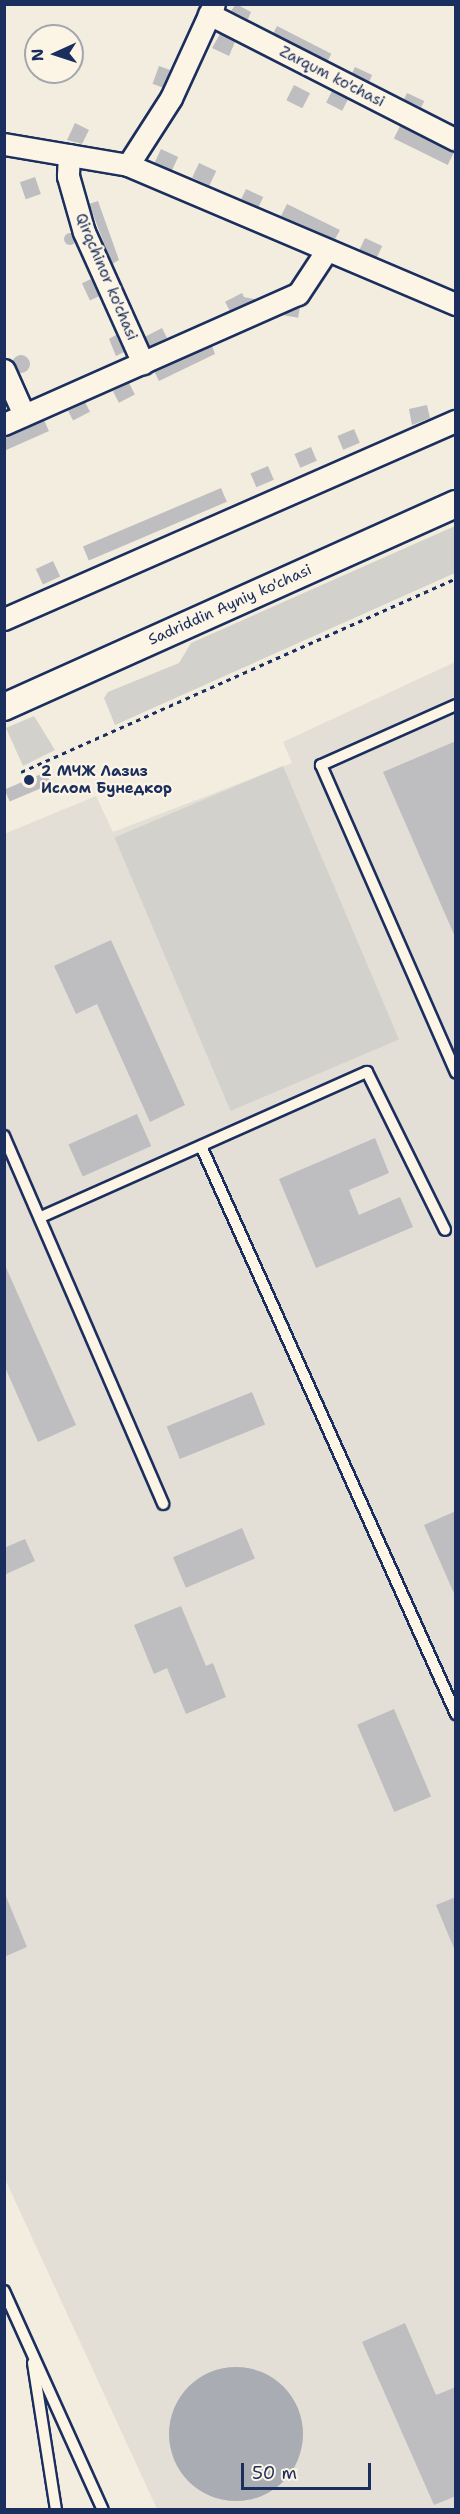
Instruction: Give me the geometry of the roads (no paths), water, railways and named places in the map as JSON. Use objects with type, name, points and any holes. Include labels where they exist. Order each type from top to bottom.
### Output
[{"type":"street","name":"Zarqum ko'chasi","points":[[211,9],[456,140]]},
{"type":"street","points":[[128,165],[171,98],[211,9]]},
{"type":"street","points":[[4,144],[128,165],[325,253],[456,304]]},
{"type":"street","name":"Qirqchinor ko'chasi","points":[[69,155],[68,176],[84,232],[143,363]]},
{"type":"street","points":[[4,424],[298,294],[325,253]]},
{"type":"street","points":[[4,370],[24,415]]},
{"type":"street","points":[[4,619],[456,421]]},
{"type":"street","name":"Sadriddin Ayniy ko'chasi","points":[[4,707],[17,696],[456,504]]},
{"type":"lane","points":[[456,705],[321,765],[456,1073]]},
{"type":"lane","points":[[41,1217],[367,1072],[445,1230]]},
{"type":"lane","points":[[4,1136],[41,1217],[163,1504]]},
{"type":"lane","points":[[201,1146],[456,1714]]},
{"type":"lane","points":[[4,2291],[103,2510]]},
{"type":"lane","points":[[31,2348],[56,2510]]},
{"type":"place","name":"2 МЧЖ Лазиз Ислом Бунедкор","points":[[29,780]]}]
